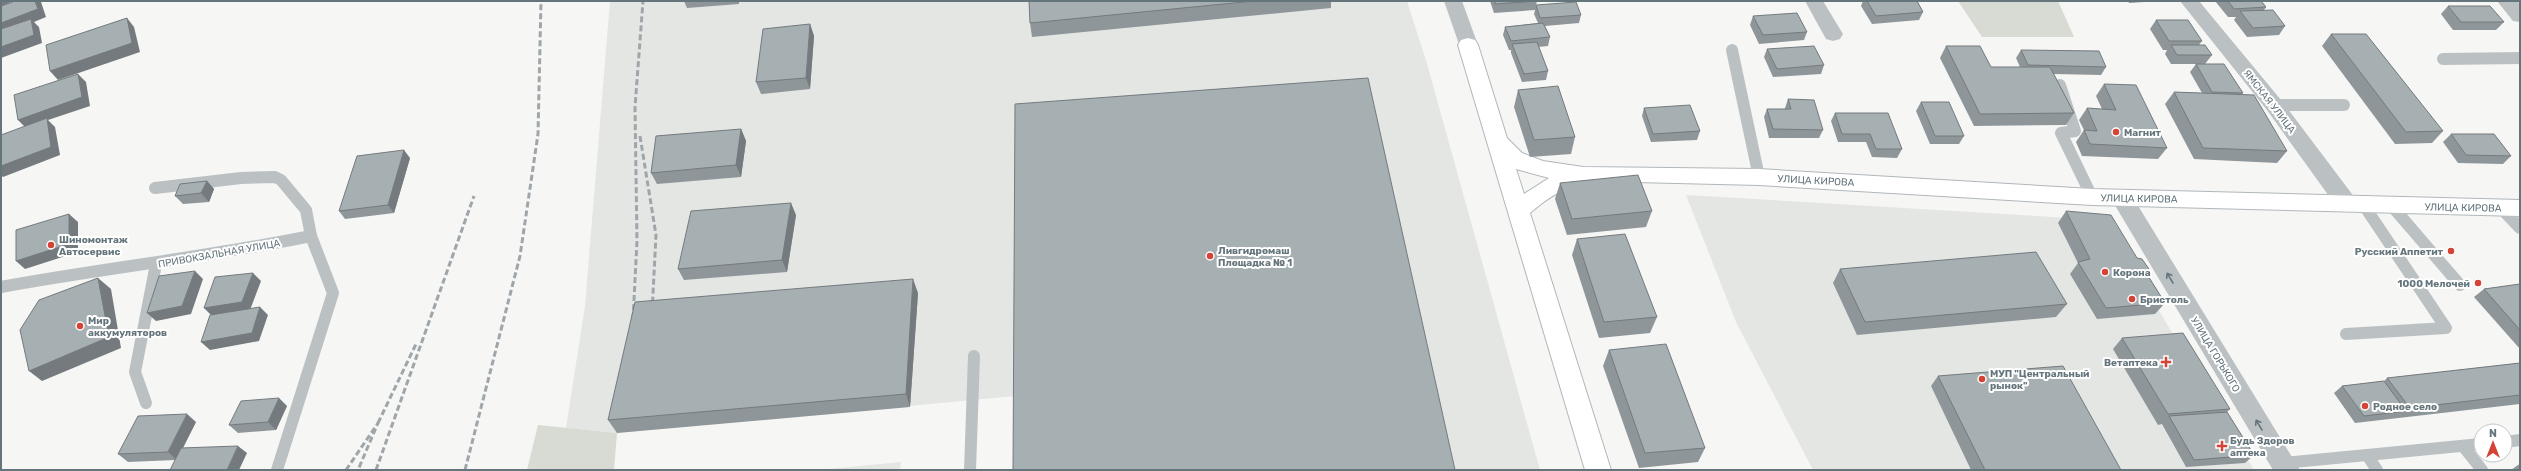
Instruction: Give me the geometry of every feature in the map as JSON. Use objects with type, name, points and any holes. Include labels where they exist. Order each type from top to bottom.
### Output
[{"type":"street","points":[[1453,1],[1520,210],[1598,470]]},
{"type":"street","points":[[1814,1],[1833,34]]},
{"type":"street","name":"ЯМСКАЯ УЛИЦА","points":[[2189,1],[2355,204]]},
{"type":"street","points":[[2506,1],[2520,16]]},
{"type":"street","points":[[1499,143],[1509,156],[1526,165],[1555,172],[1593,173]]},
{"type":"street","points":[[1520,210],[1553,184],[1576,176],[1593,173]]},
{"type":"street","name":"УЛИЦА КИРОВА","points":[[1593,173],[1759,177],[2092,197],[2510,208]]},
{"type":"street","name":"УЛИЦА ГОРЬКОГО","points":[[2121,197],[2285,467]]},
{"type":"lane","points":[[1732,50],[1759,177]]},
{"type":"lane","points":[[2443,59],[2520,58]]},
{"type":"lane","points":[[2060,85],[2075,132],[2061,132],[2092,197]]},
{"type":"lane","points":[[2274,105],[2344,105]]},
{"type":"lane","points":[[155,188],[241,178],[275,177],[282,180],[306,210],[310,236],[333,293],[277,470]]},
{"type":"lane","points":[[2346,334],[2446,328],[2355,204]]},
{"type":"lane","points":[[2391,205],[2460,286]]},
{"type":"lane","points":[[2510,208],[2520,228]]},
{"type":"lane","name":"ПРИВОКЗАЛЬНАЯ УЛИЦА","points":[[1,287],[66,275],[238,252],[310,236]]},
{"type":"lane","points":[[146,403],[135,372],[156,264]]},
{"type":"lane","points":[[970,470],[974,356]]},
{"type":"lane","points":[[2285,467],[2367,455],[2473,445]]},
{"type":"lane","points":[[2463,446],[2482,470]]},
{"type":"lane","points":[[2367,455],[2377,470]]},
{"type":"shaded area","points":[[610,1],[1407,1],[1427,64],[1540,470],[1016,470],[1016,396],[617,433],[566,428],[585,306]]},
{"type":"shaded area","points":[[1958,1],[2058,1],[2074,37],[1982,37]]},
{"type":"shaded area","name":"МУП \"Центральный рынок\"","points":[[1686,195],[2105,220],[2254,470],[1813,470],[1736,322]]},
{"type":"shaded area","points":[[538,425],[617,433],[614,470],[527,470]]},
{"type":"shaded area","points":[[901,462],[900,470],[818,470]]},
{"type":"building","points":[[15,1],[35,1],[38,9],[1,23],[1,6]]},
{"type":"building","points":[[1029,1],[1254,1],[1030,23]]},
{"type":"building","points":[[1495,1],[1537,1],[1495,4]]},
{"type":"building","points":[[1867,1],[1917,1],[1923,12],[1876,16]]},
{"type":"building","points":[[2228,1],[2261,1],[2266,7],[2234,9]]},
{"type":"building","points":[[1576,2],[1581,15],[1540,18],[1536,5]]},
{"type":"building","points":[[2448,6],[2490,6],[2504,22],[2461,22]]},
{"type":"building","points":[[2273,10],[2285,26],[2253,28],[2240,11]]},
{"type":"building","points":[[1797,13],[1807,32],[1763,35],[1753,16]]},
{"type":"building","points":[[127,18],[132,43],[50,71],[46,45]]},
{"type":"building","points":[[31,19],[34,35],[1,47],[1,29]]},
{"type":"building","points":[[2156,20],[2188,20],[2202,41],[2169,41]]},
{"type":"building","points":[[1543,23],[1550,37],[1511,41],[1505,27]]},
{"type":"building","points":[[810,24],[806,78],[756,82],[763,29]]},
{"type":"building","points":[[2331,34],[2366,34],[2443,131],[2406,132]]},
{"type":"building","points":[[1537,42],[1548,71],[1524,74],[1512,44]]},
{"type":"building","points":[[2171,45],[2205,45],[2212,55],[2177,55]]},
{"type":"building","points":[[1814,46],[1824,65],[1777,69],[1767,49]]},
{"type":"building","points":[[1946,46],[1980,46],[1991,67],[2050,67],[2074,113],[1980,114]]},
{"type":"building","points":[[2021,50],[2099,51],[2106,67],[2028,65]]},
{"type":"building","points":[[2196,64],[2224,64],[2243,93],[2212,92]]},
{"type":"building","points":[[78,74],[82,97],[18,120],[14,95]]},
{"type":"building","name":"Ливгидромаш Площадка № 1","points":[[1368,78],[1455,470],[1013,470],[1015,104]]},
{"type":"building","points":[[2104,84],[2136,85],[2167,148],[2090,144],[2084,130],[2097,131],[2087,108],[2116,110]]},
{"type":"building","points":[[1558,86],[1575,137],[1534,140],[1518,90]]},
{"type":"building","points":[[2174,92],[2254,95],[2287,151],[2203,148]]},
{"type":"building","points":[[1788,99],[1814,100],[1823,130],[1773,129],[1767,109],[1791,109]]},
{"type":"building","points":[[1921,102],[1949,102],[1964,136],[1935,136]]},
{"type":"building","points":[[1690,105],[1700,131],[1653,134],[1644,108]]},
{"type":"building","points":[[1835,113],[1888,113],[1902,149],[1876,149],[1870,134],[1842,134]]},
{"type":"building","points":[[47,118],[51,147],[1,166],[1,135]]},
{"type":"building","points":[[741,129],[736,165],[651,173],[656,136]]},
{"type":"building","points":[[2451,134],[2494,134],[2511,156],[2466,155]]},
{"type":"building","points":[[404,150],[388,205],[339,211],[357,156]]},
{"type":"building","points":[[1638,175],[1652,211],[1572,219],[1560,183]]},
{"type":"building","points":[[207,181],[201,193],[175,196],[180,184]]},
{"type":"building","points":[[791,203],[782,260],[678,269],[691,211]]},
{"type":"building","name":"Корона","points":[[2066,211],[2111,215],[2137,258],[2142,259],[2149,269],[2145,271],[2165,303],[2106,308],[2078,262],[2090,259]]},
{"type":"building","points":[[69,214],[69,244],[16,261],[16,230]]},
{"type":"building","points":[[1625,234],[1657,317],[1604,322],[1577,239]]},
{"type":"building","points":[[2036,252],[2067,304],[1865,322],[1840,269]]},
{"type":"building","points":[[195,271],[182,306],[147,313],[159,276]]},
{"type":"building","points":[[253,273],[242,302],[204,308],[215,277]]},
{"type":"building","name":"Мир аккумуляторов","points":[[98,278],[109,337],[29,371],[20,330],[39,300]]},
{"type":"building","points":[[913,279],[906,394],[608,420],[635,302]]},
{"type":"building","points":[[2520,284],[2520,330],[2484,289]]},
{"type":"building","points":[[260,307],[252,333],[201,342],[210,315]]},
{"type":"building","points":[[2183,333],[2230,409],[2168,414],[2122,338]]},
{"type":"building","points":[[1666,344],[1705,448],[1645,453],[1609,350]]},
{"type":"building","points":[[2520,363],[2520,395],[2410,408],[2387,378]]},
{"type":"building","points":[[2063,366],[2121,470],[1985,470],[1938,376]]},
{"type":"building","points":[[2384,381],[2406,411],[2364,416],[2342,386]]},
{"type":"building","points":[[279,398],[268,422],[229,425],[241,401]]},
{"type":"building","points":[[2227,412],[2254,455],[2194,460],[2169,416]]},
{"type":"building","points":[[187,414],[168,452],[118,454],[138,416]]},
{"type":"building","points":[[238,446],[227,470],[170,470],[181,448]]},
{"type":"railway","points":[[465,470],[520,256],[538,134],[541,1]]},
{"type":"railway","points":[[633,319],[637,241],[635,107],[643,1]]},
{"type":"railway","points":[[640,136],[656,235],[652,313]]},
{"type":"railway","points":[[376,470],[474,196]]},
{"type":"railway","points":[[378,423],[417,342]]},
{"type":"railway","points":[[346,470],[378,423]]},
{"type":"railway","points":[[358,470],[378,423]]},
{"type":"place","name":"Магнит","points":[[2116,132]]},
{"type":"place","name":"Шиномонтаж Автосервис","points":[[51,245]]},
{"type":"place","name":"Русский Аппетит","points":[[2451,251]]},
{"type":"place","name":"Ливгидромаш Площадка № 1","points":[[1210,256]]},
{"type":"place","name":"Корона","points":[[2105,272]]},
{"type":"place","name":"1000 Мелочей","points":[[2478,283]]},
{"type":"place","name":"Бристоль","points":[[2132,299]]},
{"type":"place","name":"Мир аккумуляторов","points":[[80,326]]},
{"type":"place","name":"Ветаптека","points":[[2166,362]]},
{"type":"place","name":"МУП \"Центральный рынок\"","points":[[1982,379]]},
{"type":"place","name":"Родное село","points":[[2365,406]]},
{"type":"place","name":"Будь Здоров аптека","points":[[2222,446]]}]
